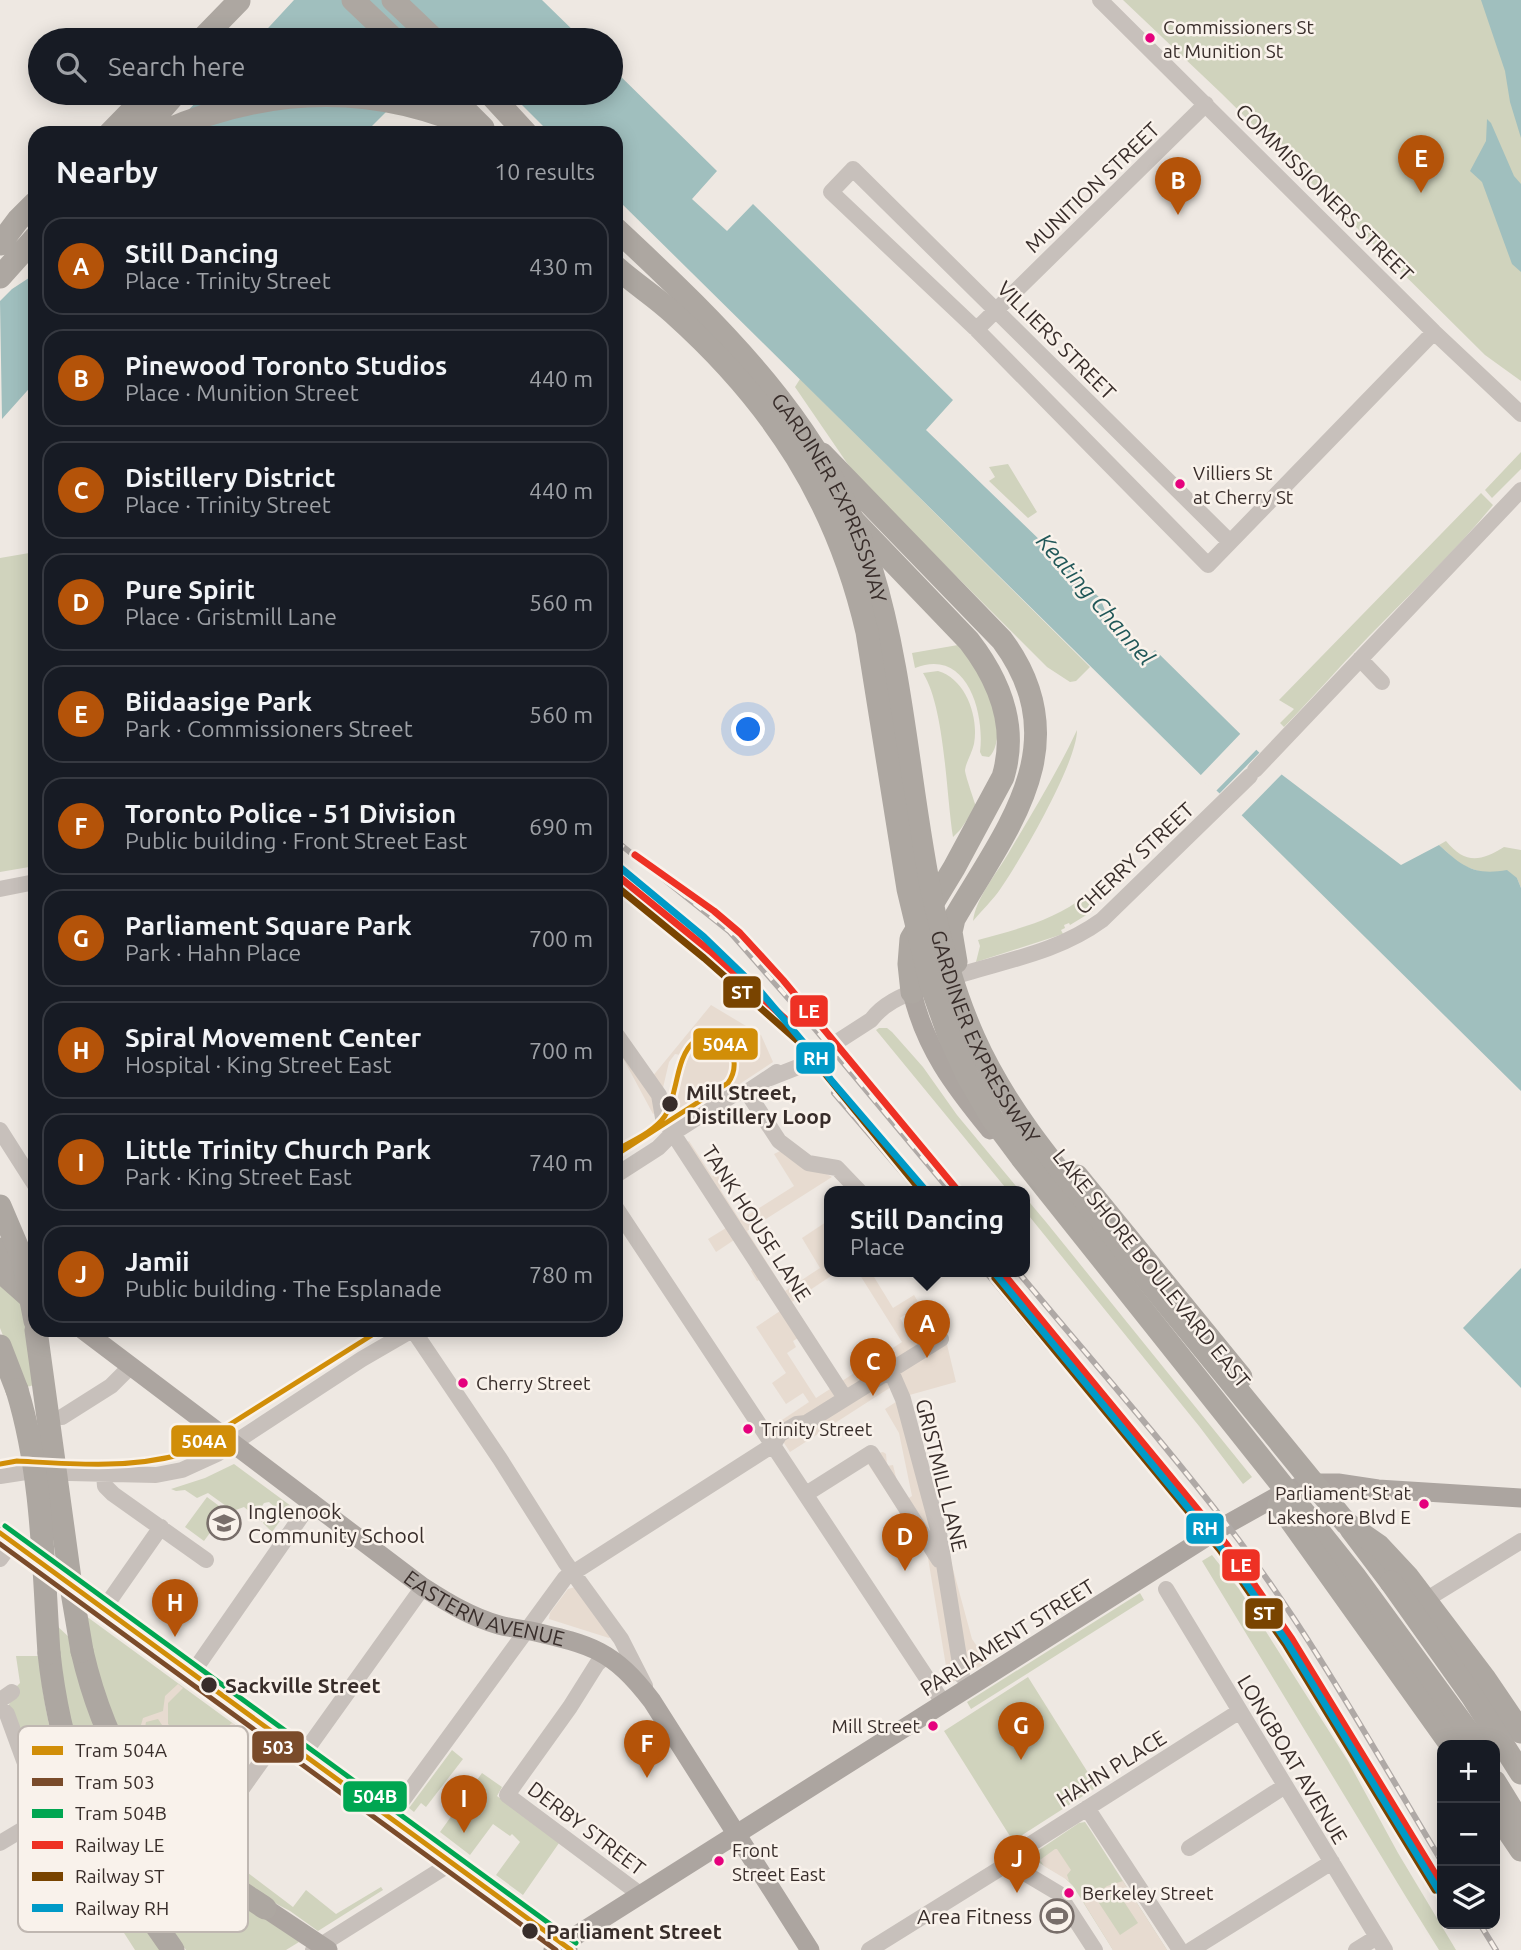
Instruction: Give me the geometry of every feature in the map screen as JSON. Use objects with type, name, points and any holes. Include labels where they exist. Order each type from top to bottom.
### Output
[{"type":"highway","points":[[354,0],[383,28]]},
{"type":"highway","points":[[393,0],[422,28]]},
{"type":"highway","points":[[213,28],[240,1]]},
{"type":"highway","points":[[226,28],[240,1]]},
{"type":"highway","points":[[117,126],[137,105]]},
{"type":"highway","points":[[147,126],[166,105]]},
{"type":"highway","points":[[175,126],[237,105]]},
{"type":"highway","points":[[406,105],[435,112],[469,126]]},
{"type":"highway","points":[[461,105],[480,126]]},
{"type":"highway","points":[[500,105],[520,126]]},
{"type":"highway","points":[[0,244],[28,211]]},
{"type":"highway","points":[[0,256],[28,227]]},
{"type":"highway","name":"LAKE SHORE BOULEVARD EAST","points":[[623,235],[783,400],[819,451],[972,607],[1010,651],[1027,687],[1034,717],[1036,733],[1033,765],[1024,798],[1013,823],[954,919],[951,932],[959,975],[982,1034],[1007,1083],[1050,1144],[1327,1483],[1512,1728]]},
{"type":"highway","name":"GARDINER EXPRESSWAY","points":[[623,235],[763,376],[824,461],[844,499],[862,543],[882,610],[925,866],[942,946],[964,1016],[997,1083],[1051,1161],[1346,1523],[1472,1696],[1521,1773]]},
{"type":"highway","points":[[0,277],[28,246]]},
{"type":"highway","points":[[0,284],[28,260]]},
{"type":"highway","name":"GARDINER EXPRESSWAY","points":[[623,273],[672,312],[730,371],[781,432],[813,483],[843,551],[861,605],[873,659],[901,846],[922,954],[937,1006],[967,1075],[992,1118],[1021,1157],[1401,1637],[1474,1740]]},
{"type":"highway","name":"LAKE SHORE BOULEVARD EAST","points":[[623,274],[706,357],[857,524],[956,626],[981,657],[998,687],[1009,733],[1008,763],[954,868],[911,939],[909,964],[912,992]]},
{"type":"highway","points":[[934,570],[956,626]]},
{"type":"highway","points":[[0,1206],[23,1260],[28,1285]]},
{"type":"highway","points":[[0,1249],[28,1274]]},
{"type":"highway","points":[[0,1271],[28,1296]]},
{"type":"highway","points":[[37,1337],[82,1651],[105,1726]]},
{"type":"highway","points":[[0,1346],[23,1410],[33,1453],[48,1653],[61,1726]]},
{"type":"highway","points":[[1230,1420],[1253,1465],[1447,1740]]},
{"type":"highway","points":[[1294,1488],[1414,1642],[1470,1740]]},
{"type":"highway","points":[[1346,1523],[1379,1546],[1407,1576],[1485,1679],[1521,1747]]},
{"type":"highway","points":[[1453,1712],[1512,1728]]},
{"type":"highway","points":[[1500,1777],[1521,1811]]},
{"type":"highway","points":[[1500,1790],[1521,1824]]},
{"type":"highway","points":[[1500,1818],[1521,1850]]},
{"type":"highway","points":[[248,1896],[265,1908]]},
{"type":"highway","points":[[161,1932],[173,1950]]},
{"type":"main road","name":"LAKE SHORE BOULEVARD EAST","points":[[912,992],[930,1047],[983,1122],[1042,1192],[1117,1266],[1294,1488]]},
{"type":"main road","name":"EASTERN AVENUE","points":[[92,1337],[423,1587],[469,1615],[499,1625],[576,1641],[607,1655],[626,1669],[652,1701]]},
{"type":"main road","name":"PARLIAMENT STREET","points":[[561,1948],[1224,1527],[1294,1488],[1308,1483],[1327,1483],[1521,1498]]},
{"type":"main road","points":[[4,1546],[103,1611],[561,1948]]},
{"type":"main road","points":[[652,1701],[810,1950]]},
{"type":"main road","points":[[265,1908],[320,1948]]},
{"type":"street","name":"COMMISSIONERS STREET","points":[[1100,0],[1434,332],[1521,414]]},
{"type":"street","name":"MUNITION STREET","points":[[975,328],[1206,104]]},
{"type":"street","name":"VILLIERS STREET","points":[[975,328],[831,192],[853,169],[1230,542]]},
{"type":"street","points":[[975,328],[1208,565],[1434,332]]},
{"type":"street","name":"CHERRY STREET","points":[[623,1170],[741,1101],[747,1092],[770,1078],[798,1067],[872,1020],[879,1009],[912,992],[959,975],[1038,954],[1086,932],[1102,920],[1284,741],[1521,490]]},
{"type":"street","points":[[1360,659],[1382,682]]},
{"type":"street","points":[[0,889],[28,883]]},
{"type":"street","name":"TANK HOUSE LANE","points":[[623,1044],[659,1095],[663,1118],[845,1398]]},
{"type":"street","points":[[747,1092],[779,1141],[808,1163],[837,1168],[854,1186]]},
{"type":"street","points":[[0,1130],[28,1174]]},
{"type":"street","points":[[623,1219],[944,1704]]},
{"type":"street","points":[[0,1476],[26,1472],[156,1475],[182,1470],[207,1460],[401,1337]]},
{"type":"street","points":[[417,1337],[572,1573],[583,1584],[621,1639],[652,1701]]},
{"type":"street","points":[[389,1819],[561,1582],[773,1445],[786,1430],[806,1423],[941,1339]]},
{"type":"street","points":[[62,1417],[111,1386],[131,1366]]},
{"type":"street","name":"GRISTMILL LANE","points":[[890,1369],[902,1399],[939,1533],[962,1676]]},
{"type":"street","points":[[806,1494],[871,1453],[943,1568]]},
{"type":"street","points":[[104,1474],[106,1486],[113,1494],[206,1560]]},
{"type":"street","points":[[191,1675],[312,1501]]},
{"type":"street","points":[[103,1611],[161,1527]]},
{"type":"street","points":[[1418,1605],[1521,1541]]},
{"type":"street","points":[[302,1756],[423,1587]]},
{"type":"street","name":"LONGBOAT AVENUE","points":[[1166,1589],[1381,1944]]},
{"type":"street","name":"DERBY STREET","points":[[607,1655],[597,1664],[507,1795],[641,1895]]},
{"type":"street","points":[[0,1707],[7,1714],[18,1744]]},
{"type":"street","name":"HAHN PLACE","points":[[1008,1863],[1026,1847],[1240,1711]]},
{"type":"street","points":[[248,1780],[278,1738]]},
{"type":"street","points":[[1189,1848],[1285,1786]]},
{"type":"street","points":[[1087,1808],[1180,1950]]},
{"type":"street","points":[[0,1843],[18,1832]]},
{"type":"street","points":[[1191,1950],[1332,1862]]},
{"type":"street","points":[[869,1950],[1008,1863],[1058,1893],[1095,1950]]},
{"type":"street","points":[[320,1948],[450,1864]]},
{"type":"street","points":[[1356,1950],[1381,1944]]},
{"type":"green space","points":[[1123,0],[1521,0],[1521,381],[1485,355],[1221,93]]},
{"type":"green space","points":[[800,379],[1090,667],[1076,681],[1070,682],[1047,667],[864,484],[795,387]]},
{"type":"green space","points":[[1521,452],[1521,469],[1492,498],[1485,490]]},
{"type":"green space","points":[[1008,464],[1037,512],[1028,518],[989,481],[995,477],[989,467]]},
{"type":"green space","points":[[1481,493],[1493,505],[1480,521],[1284,727],[1280,723],[1294,709],[1279,700]]},
{"type":"green space","points":[[28,553],[28,867],[0,872],[0,558]]},
{"type":"green space","points":[[958,645],[963,647],[996,706],[997,739],[989,757],[982,756],[980,752],[981,736],[975,703],[960,675],[948,667],[933,664],[915,668],[912,653]]},
{"type":"green space","points":[[938,671],[948,675],[963,690],[972,711],[975,733],[965,770],[976,807],[953,837],[936,707],[923,673]]},
{"type":"green space","points":[[1077,730],[1068,765],[1034,834],[995,897],[973,921],[982,895],[1044,793]]},
{"type":"green space","points":[[1446,841],[1460,854],[1473,858],[1487,856],[1504,847],[1521,850],[1521,888],[1517,878],[1487,874],[1461,865],[1439,845]]},
{"type":"green space","points":[[1086,895],[1093,911],[1070,925],[1064,925],[1065,928],[1061,930],[1063,934],[976,962],[980,946],[978,940],[1048,918]]},
{"type":"green space","points":[[887,1028],[892,1032],[923,1067],[957,1115],[1016,1186],[1004,1186],[876,1030]]},
{"type":"green space","points":[[1030,1203],[1252,1477],[1243,1484],[1030,1217]]},
{"type":"green space","points":[[0,1283],[26,1307],[28,1337],[30,1337],[37,1384],[24,1388],[0,1328]]},
{"type":"green space","points":[[234,1464],[291,1506],[272,1532],[263,1523],[274,1508],[277,1509],[269,1502],[264,1503],[260,1509],[264,1518],[262,1522],[244,1507],[233,1511],[208,1493],[197,1498],[185,1490],[171,1489],[205,1478]]},
{"type":"green space","points":[[207,1497],[226,1511],[204,1541],[185,1527]]},
{"type":"green space","points":[[1212,1555],[1239,1589],[1348,1761],[1437,1918],[1437,1929],[1443,1929],[1456,1950],[1439,1950],[1202,1561]]},
{"type":"green space","points":[[1140,1593],[1144,1600],[971,1709],[967,1702]]},
{"type":"green space","points":[[86,1616],[237,1726],[117,1726],[96,1673]]},
{"type":"green space","points":[[54,1623],[71,1639],[101,1726],[71,1726]]},
{"type":"green space","points":[[16,1656],[39,1656],[49,1726],[18,1726],[18,1732],[9,1705],[15,1688],[20,1683]]},
{"type":"green space","points":[[1028,1677],[1097,1787],[1013,1841],[944,1731]]},
{"type":"green space","points":[[452,1750],[463,1759],[426,1807],[421,1803],[414,1812],[409,1808]]},
{"type":"green space","points":[[482,1773],[502,1787],[497,1796],[559,1843],[523,1895],[496,1875],[520,1842],[512,1834],[510,1836],[493,1824],[470,1855],[440,1832]]},
{"type":"green space","points":[[1085,1822],[1167,1950],[1113,1950],[1073,1886],[1064,1877],[1036,1861],[1033,1854],[1079,1823]]},
{"type":"green space","points":[[248,1873],[293,1907],[306,1890],[336,1914],[381,1887],[383,1890],[318,1931],[290,1911],[248,1887]]},
{"type":"green space","points":[[248,1894],[299,1942],[286,1950],[186,1950],[173,1932],[248,1932]]},
{"type":"green space","points":[[123,1932],[150,1932],[162,1950],[135,1950]]},
{"type":"shaded area","points":[[711,1005],[761,1035],[773,1062],[732,1089],[730,1087],[738,1074],[739,1064],[733,1046],[717,1036],[698,1036],[689,1041],[681,1055],[675,1054],[669,1062],[661,1110],[653,1114],[623,1058],[623,1037],[661,1095],[652,1077]]},
{"type":"shaded area","points":[[699,1043],[716,1043],[729,1053],[732,1060],[730,1073],[717,1088],[667,1119],[673,1109],[689,1053]]},
{"type":"shaded area","points":[[689,1141],[712,1176],[717,1174],[724,1186],[720,1189],[740,1220],[794,1186],[774,1154],[784,1149],[832,1177],[747,1231],[785,1291],[820,1268],[802,1238],[824,1223],[824,1277],[830,1277],[792,1302],[842,1381],[902,1342],[861,1277],[874,1277],[893,1308],[914,1295],[920,1305],[900,1318],[912,1338],[938,1322],[944,1332],[956,1382],[906,1396],[972,1639],[988,1662],[949,1684],[926,1546],[923,1547],[868,1464],[874,1454],[886,1454],[887,1466],[893,1465],[901,1498],[904,1501],[912,1496],[899,1433],[885,1409],[899,1400],[891,1387],[790,1452],[774,1428],[770,1428],[809,1402],[803,1393],[786,1404],[772,1383],[786,1373],[756,1327],[780,1311],[760,1280],[757,1281],[751,1271],[753,1269],[734,1240],[716,1252],[708,1239],[726,1228],[677,1150]],"holes":[[[798,1338],[830,1389],[816,1398],[787,1353],[796,1347],[793,1341]]]},
{"type":"shaded area","points":[[575,1587],[611,1637],[549,1619],[550,1613],[568,1589]]},
{"type":"shaded area","points":[[178,1684],[183,1688],[168,1703],[170,1726],[162,1726],[158,1719],[141,1726],[143,1718],[163,1711],[165,1696]]},
{"type":"shaded area","points":[[1055,1849],[1071,1870],[1067,1875],[1069,1881],[1044,1866],[1040,1860]]},
{"type":"shaded area","points":[[1123,1881],[1167,1950],[1113,1950],[1084,1903],[1107,1886]],"holes":[[[1115,1888],[1138,1923],[1120,1935],[1097,1900]]]},
{"type":"water","points":[[294,0],[542,0],[571,28],[268,28]]},
{"type":"water","points":[[1481,0],[1521,0],[1521,138],[1510,102],[1505,71]]},
{"type":"water","name":"Keating Channel","points":[[623,79],[717,171],[692,199],[727,231],[753,204],[953,400],[926,430],[1103,601],[1114,633],[1142,663],[1155,650],[1281,774],[1401,865],[1439,845],[1469,868],[1486,872],[1507,870],[1517,878],[1521,888],[1521,1091],[623,205],[623,126],[543,126],[522,105],[623,105]]},
{"type":"water","points":[[193,105],[393,105],[372,126],[173,126]]},
{"type":"water","points":[[1487,119],[1514,176],[1521,184],[1521,272],[1512,264],[1482,182],[1470,171],[1486,141]]},
{"type":"water","points":[[28,279],[28,390],[2,419],[0,301]]},
{"type":"water","points":[[1521,1268],[1521,1388],[1463,1328]]},
{"type":"pier","points":[[1243,731],[1259,747],[1215,792],[1199,777]]},
{"type":"pier","points":[[1262,750],[1284,772],[1240,817],[1218,795]]},
{"type":"railway","points":[[623,847],[730,932],[946,1186]]},
{"type":"railway","points":[[834,1093],[914,1186]]},
{"type":"railway","points":[[990,1277],[1051,1350]]},
{"type":"railway","points":[[1022,1277],[1130,1404],[1266,1577],[1344,1698],[1437,1854]]},
{"type":"railway","points":[[1483,1929],[1496,1950]]},
{"type":"tram line","name":"504A","points":[[623,1146],[649,1131],[665,1116],[680,1066],[695,1041],[704,1037],[721,1040],[732,1054],[734,1063],[728,1083],[623,1150]]},
{"type":"tram line","name":"504A","points":[[0,1464],[17,1461],[121,1464],[183,1454],[369,1337]]},
{"type":"tram line","name":"504B","points":[[5,1526],[576,1943]]},
{"type":"tram line","name":"504A","points":[[0,1533],[571,1950]]},
{"type":"tram line","name":"503","points":[[0,1544],[556,1950]]},
{"type":"rail line","name":"LE","points":[[635,855],[714,911],[740,933],[783,980],[954,1186]]},
{"type":"rail line","name":"RH","points":[[623,870],[704,937],[760,991],[809,1049],[831,1080],[922,1186]]},
{"type":"rail line","name":"LE","points":[[623,880],[710,951],[791,1024]]},
{"type":"rail line","name":"ST","points":[[623,892],[704,958],[800,1043],[917,1186]]},
{"type":"rail line","name":"RH","points":[[998,1277],[1222,1549],[1287,1642],[1437,1888]]},
{"type":"rail line","name":"LE","points":[[1006,1277],[1227,1545],[1292,1639],[1437,1877]]},
{"type":"rail line","name":"ST","points":[[995,1278],[1220,1550],[1285,1644],[1435,1890]]},
{"type":"place","name":"Commissioners St at Munition St","points":[[1150,38]]},
{"type":"place","name":"Biidaasige Park","points":[[1421,193]]},
{"type":"place","name":"Pinewood Toronto Studios","points":[[1178,215]]},
{"type":"place","name":"Villiers St at Cherry St","points":[[1180,484]]},
{"type":"place","name":"Mill Street, Distillery Loop","points":[[670,1104]]},
{"type":"place","name":"Still Dancing","points":[[927,1358]]},
{"type":"place","name":"Cherry Street","points":[[463,1383]]},
{"type":"place","name":"Distillery District","points":[[873,1396]]},
{"type":"place","name":"Trinity Street","points":[[748,1429]]},
{"type":"place","name":"Parliament St at Lakeshore Blvd E","points":[[1424,1504]]},
{"type":"place","name":"Inglenook Community School","points":[[224,1523]]},
{"type":"place","name":"Pure Spirit","points":[[905,1571]]},
{"type":"place","name":"Spiral Movement Center","points":[[175,1637]]},
{"type":"place","name":"Sackville Street","points":[[209,1685]]},
{"type":"place","name":"Mill Street","points":[[933,1726]]},
{"type":"place","name":"Parliament Square Park","points":[[1021,1760]]},
{"type":"place","name":"Toronto Police - 51 Division","points":[[647,1778]]},
{"type":"place","name":"Little Trinity Church Park","points":[[464,1833]]},
{"type":"place","name":"Front Street East","points":[[719,1861]]},
{"type":"place","name":"Jamii","points":[[1017,1893]]},
{"type":"place","name":"Berkeley Street","points":[[1069,1893]]},
{"type":"place","name":"Area Fitness","points":[[1057,1916]]},
{"type":"place","name":"Parliament Street","points":[[530,1931]]}]
